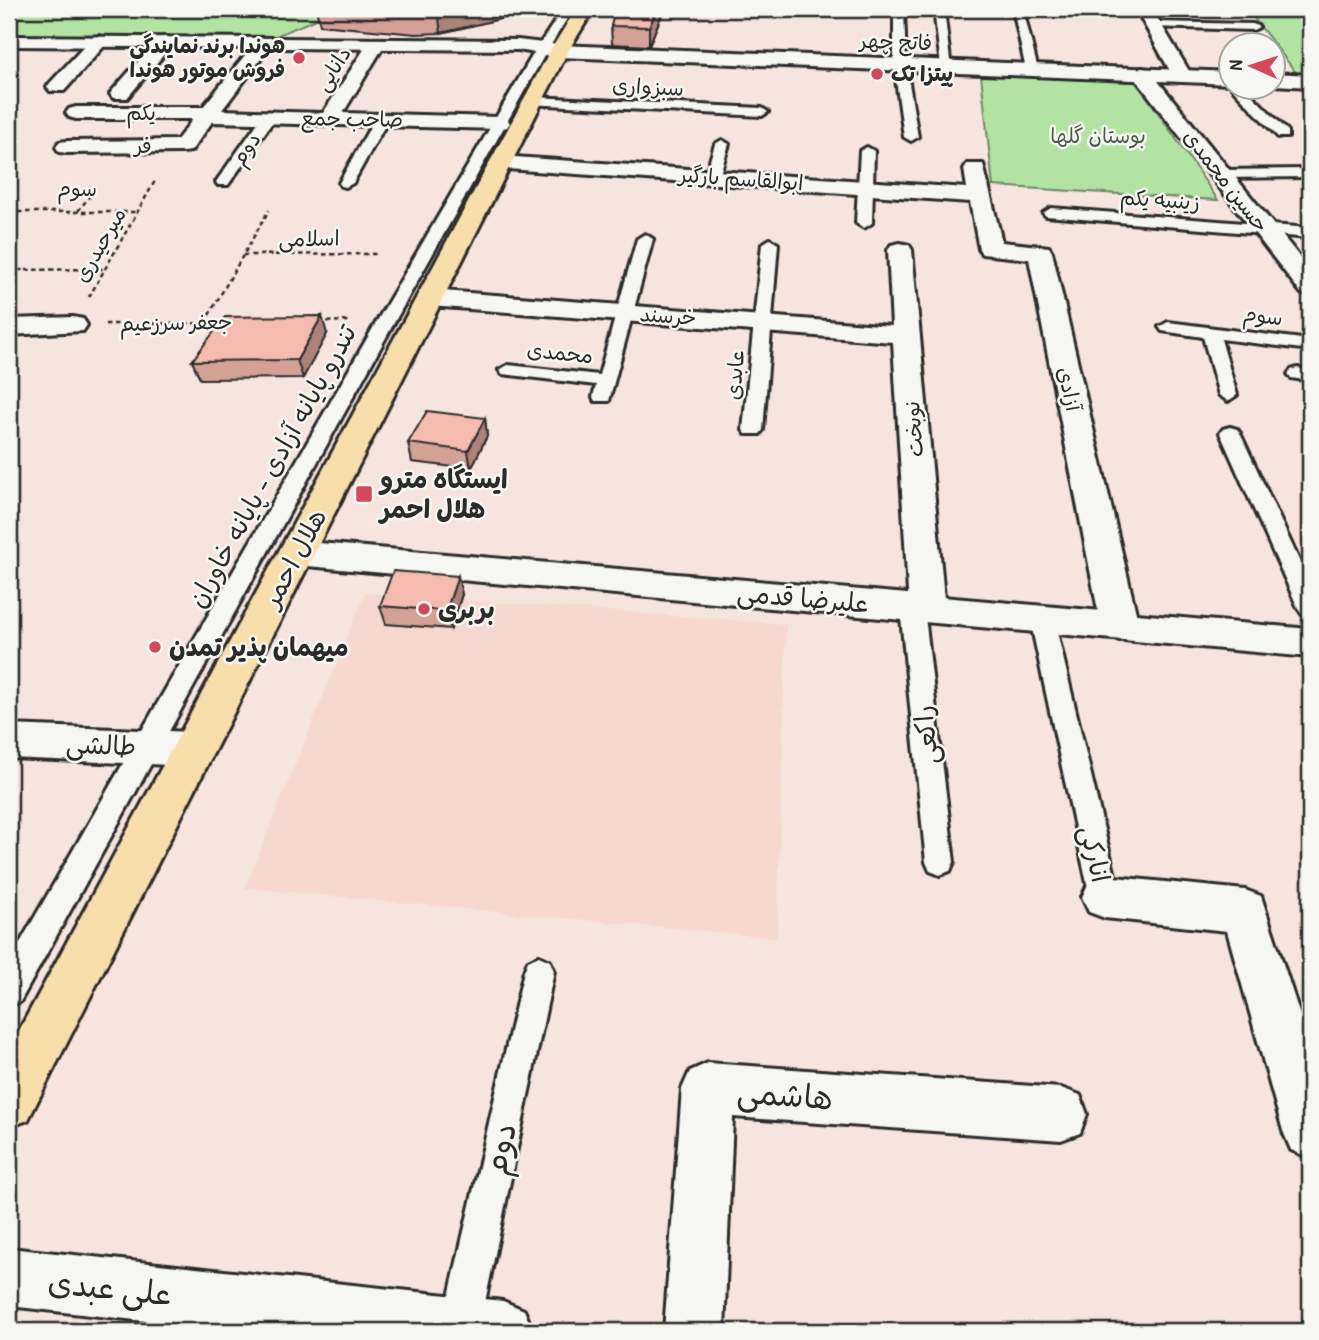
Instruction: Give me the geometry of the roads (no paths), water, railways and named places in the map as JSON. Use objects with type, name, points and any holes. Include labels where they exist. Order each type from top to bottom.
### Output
[{"type":"main road","name":"هلال احمر","points":[[9,1101],[533,101],[551,50],[585,9]]},
{"type":"street","points":[[1148,17],[1182,76]]},
{"type":"street","name":"فاتح چهر","points":[[9,41],[518,45],[551,50],[1142,74],[1218,80]]},
{"type":"street","points":[[57,87],[99,41]]},
{"type":"street","points":[[120,94],[165,42]]},
{"type":"street","points":[[205,114],[264,43]]},
{"type":"street","name":"دانایی","points":[[329,119],[376,44]]},
{"type":"street","name":"حسین محمدی","points":[[1142,74],[1310,287]]},
{"type":"street","points":[[1288,80],[1310,81]]},
{"type":"street","name":"یکم","points":[[76,113],[205,114]]},
{"type":"street","name":"صاحب جمع","points":[[205,114],[500,122]]},
{"type":"street","name":"فر","points":[[67,147],[183,146],[205,114]]},
{"type":"street","name":"ابوالقاسم بارگیر","points":[[500,163],[866,188],[978,182]]},
{"type":"street","name":"آزادی","points":[[978,182],[992,249],[1040,252],[1120,626]]},
{"type":"street","name":"نوبخت","points":[[900,250],[907,335],[919,609]]},
{"type":"street","name":"خرسند","points":[[430,298],[907,335]]},
{"type":"street","points":[[9,327],[73,325]]},
{"type":"street","name":"علیرضا قدمی","points":[[296,553],[1310,643]]},
{"type":"street","name":"طالشی","points":[[9,741],[193,749]]},
{"type":"street","name":"انارکی","points":[[1105,897],[1245,911],[1310,1131]]},
{"type":"street","name":"هاشمی","points":[[694,1331],[708,1090],[1061,1114]]},
{"type":"street","name":"علی عبدی","points":[[9,1276],[475,1330]]},
{"type":"lane","name":"تندرو پایانه آزادی - پایانه خاوران","points":[[9,991],[500,122],[551,50],[568,9]]},
{"type":"lane","points":[[899,9],[900,65],[911,137]]},
{"type":"lane","points":[[939,9],[947,66]]},
{"type":"lane","points":[[1018,9],[1032,70]]},
{"type":"lane","points":[[1148,17],[1256,32],[1241,10]]},
{"type":"lane","name":"سبزواری","points":[[533,101],[762,111]]},
{"type":"lane","points":[[1252,102],[1283,134]]},
{"type":"lane","name":"دوم","points":[[223,181],[269,117]]},
{"type":"lane","points":[[346,183],[381,120]]},
{"type":"lane","points":[[712,177],[722,144]]},
{"type":"lane","points":[[864,223],[867,151]]},
{"type":"lane","points":[[1221,174],[1310,173]]},
{"type":"lane","name":"زینبیه یکم","points":[[1051,213],[1265,229]]},
{"type":"lane","points":[[1265,229],[1310,233]]},
{"type":"lane","points":[[626,313],[645,240]]},
{"type":"lane","points":[[762,324],[770,244]]},
{"type":"lane","name":"محمدی","points":[[508,370],[605,389],[626,313]]},
{"type":"lane","name":"عابدی","points":[[753,430],[762,324]]},
{"type":"lane","name":"سوم","points":[[1168,327],[1310,345]]},
{"type":"lane","name":"سوم","points":[[1210,332],[1228,395]]},
{"type":"lane","points":[[1230,433],[1310,608]]},
{"type":"lane","name":"راکعی","points":[[919,609],[940,862]]},
{"type":"lane","name":"انارکی","points":[[1042,619],[1105,897]]},
{"type":"lane","name":"دوم","points":[[475,1330],[539,971]]},
{"type":"place","name":"هوندا برند نمایندگی فروش موتور هوندا","points":[[299,58]]},
{"type":"place","name":"پیتزا تک","points":[[877,74]]},
{"type":"place","name":"ایستگاه مترو هلال احمر","points":[[364,494]]},
{"type":"place","name":"بربری","points":[[424,609]]},
{"type":"place","name":"میهمان پذیر تمدن","points":[[155,647]]},
{"type":"park label","name":"بوستان گلها","points":[[1098,136]]}]
